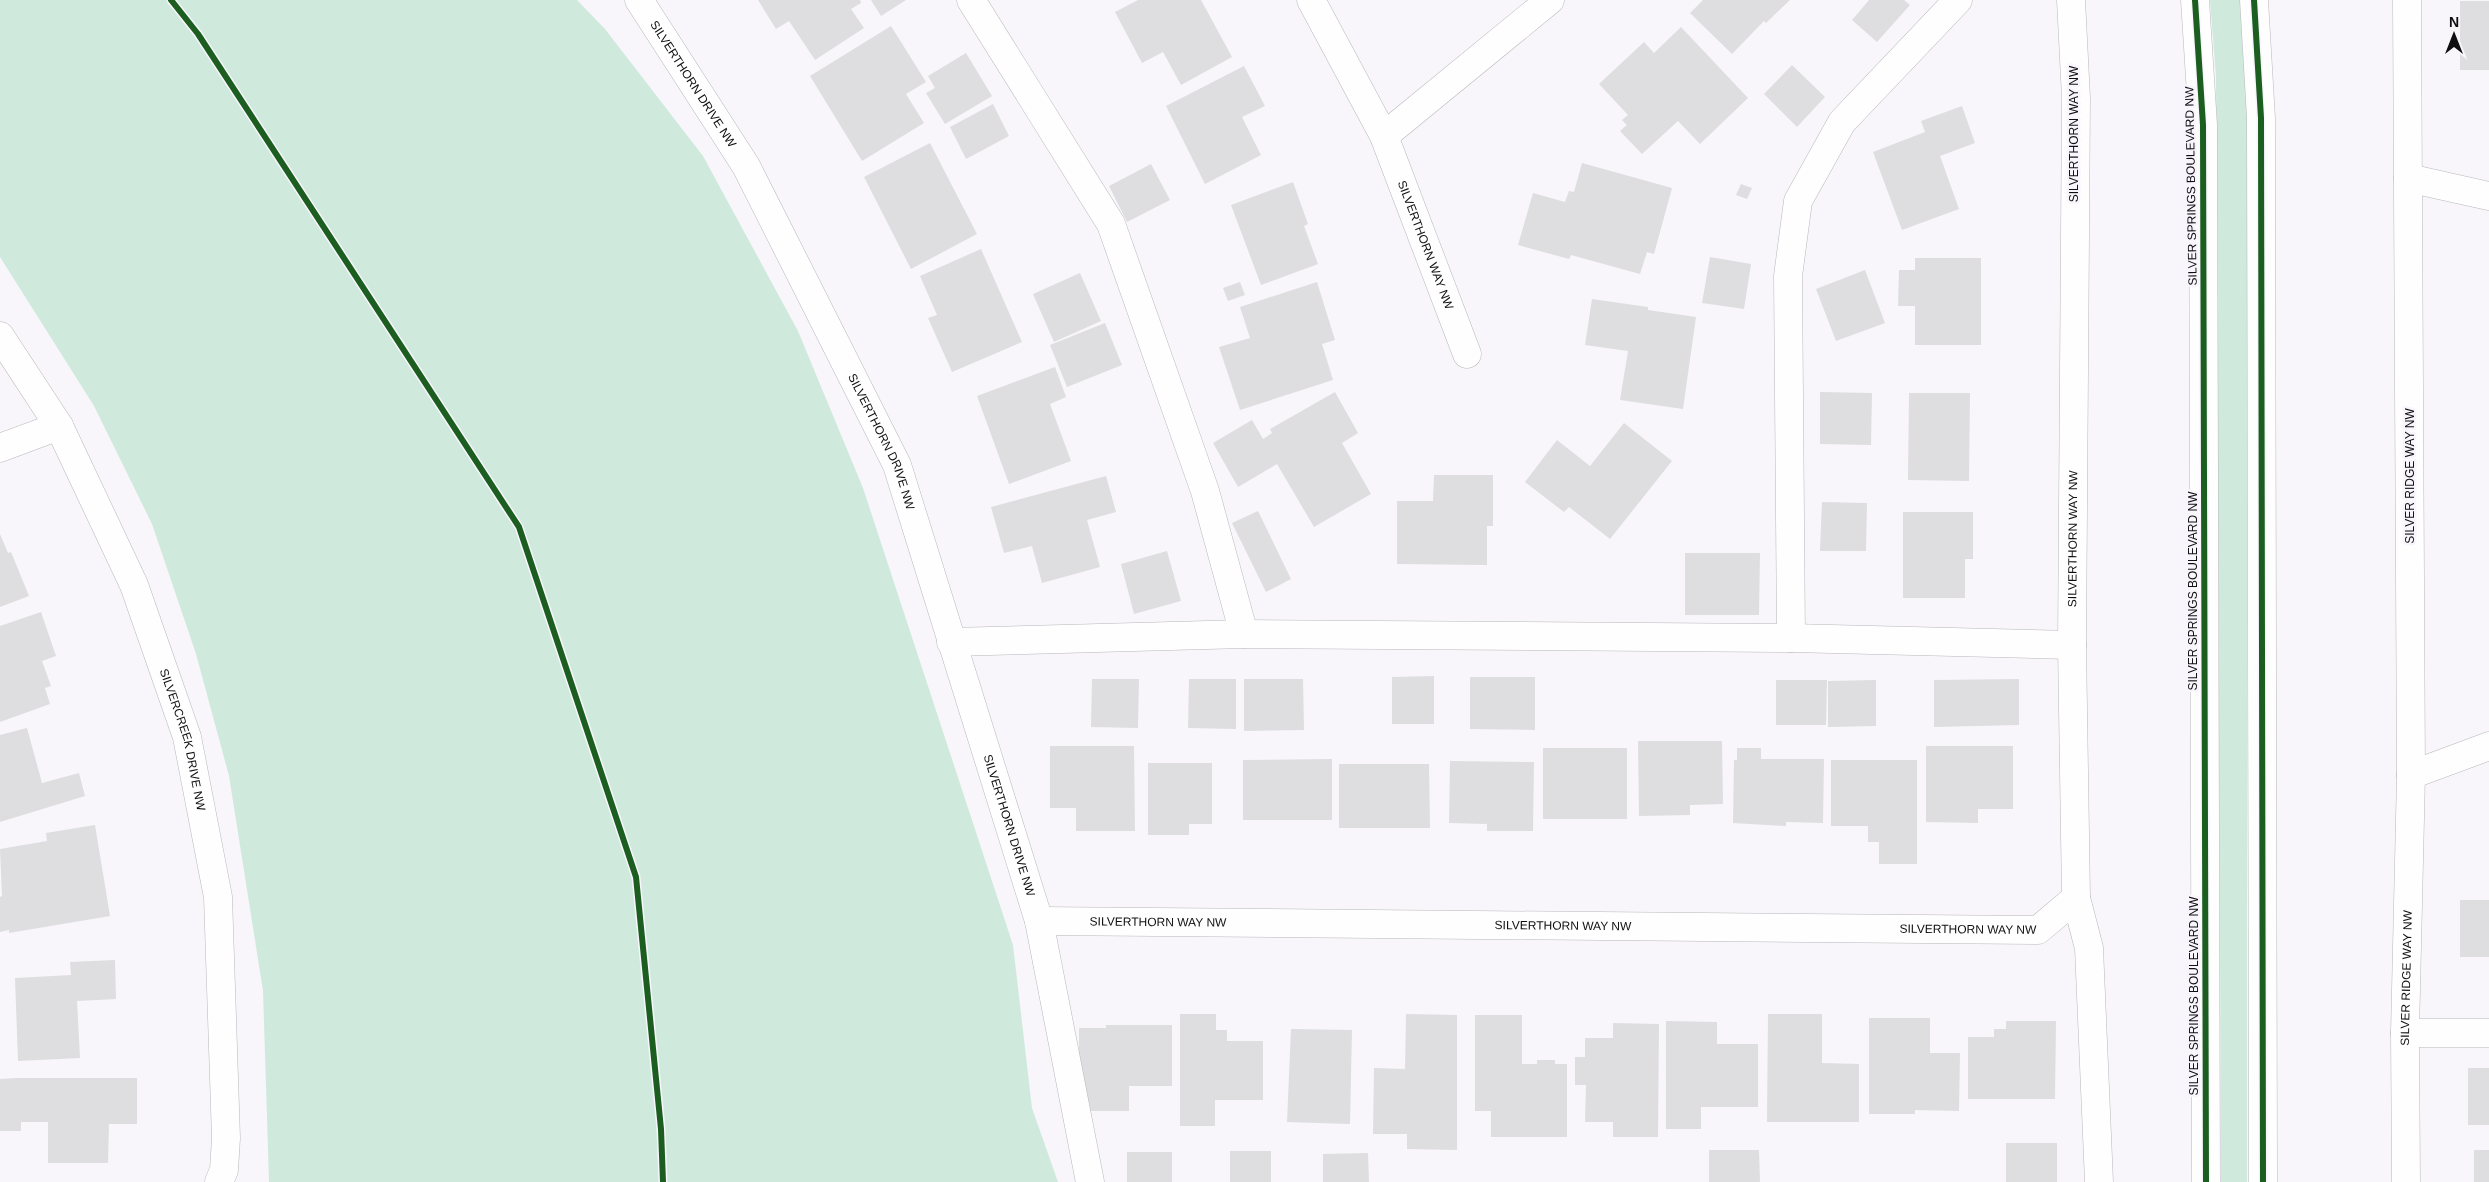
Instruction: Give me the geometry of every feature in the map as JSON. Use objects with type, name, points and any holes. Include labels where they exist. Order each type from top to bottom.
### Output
[{"type":"street","name":"SILVERTHORN DRIVE NW","points":[[639,0],[746,166],[897,465],[1039,921],[1090,1182]]},
{"type":"street","points":[[971,0],[1111,224],[1205,491],[1244,634]]},
{"type":"street","name":"SILVERTHORN WAY NW","points":[[1311,0],[1384,136],[1467,354]]},
{"type":"street","points":[[1384,136],[1550,0]]},
{"type":"street","points":[[1792,638],[1788,276],[1798,201],[1842,122],[1958,0]]},
{"type":"street","name":"SILVERTHORN WAY NW","points":[[1039,921],[2038,930],[2076,898],[2072,645],[2076,98],[2071,0]]},
{"type":"street","name":"SILVER SPRINGS BOULEVARD NW","points":[[2195,0],[2203,125],[2206,1182]]},
{"type":"street","points":[[2254,0],[2261,158],[2263,1182]]},
{"type":"street","name":"SILVER RIDGE WAY NW","points":[[2406,1182],[2405,1033],[2411,775],[2407,0]]},
{"type":"street","points":[[2408,178],[2489,196]]},
{"type":"street","name":"SILVERCREEK DRIVE NW","points":[[0,336],[59,426],[134,585],[187,737],[218,897],[226,1138],[224,1170],[219,1182]]},
{"type":"street","points":[[0,448],[59,426]]},
{"type":"street","points":[[951,642],[1244,634],[1792,638],[2072,645]]},
{"type":"street","points":[[2411,775],[2489,746]]},
{"type":"street","points":[[2076,898],[2089,948],[2099,1182]]},
{"type":"street","points":[[2405,1033],[2489,1033]]},
{"type":"green space","points":[[0,0],[577,0],[605,29],[703,156],[798,331],[863,488],[1013,945],[1032,1108],[1058,1182],[269,1182],[263,991],[229,776],[196,654],[152,524],[94,406],[0,257]]},
{"type":"green space","points":[[2210,0],[2241,0],[2247,87],[2247,1182],[2221,1182],[2216,77]]},
{"type":"building","points":[[758,0],[860,0],[861,3],[851,9],[864,28],[815,60],[789,21],[776,29]]},
{"type":"building","points":[[871,0],[906,0],[881,16]]},
{"type":"building","points":[[1138,0],[1201,0],[1232,57],[1181,85],[1163,52],[1142,63],[1115,12]]},
{"type":"building","points":[[1703,0],[1790,0],[1766,23],[1764,21],[1732,54],[1690,13]]},
{"type":"building","points":[[1869,0],[1904,0],[1910,5],[1877,42],[1852,20]]},
{"type":"building","points":[[2460,1],[2489,1],[2489,70],[2460,70]]},
{"type":"building","points":[[891,26],[926,82],[906,94],[924,123],[862,161],[810,76]]},
{"type":"building","points":[[1681,27],[1748,98],[1700,144],[1678,121],[1642,154],[1620,131],[1627,125],[1622,120],[1628,115],[1599,84],[1644,42],[1654,53]]},
{"type":"building","points":[[966,53],[992,96],[945,124],[926,93],[935,88],[928,76]]},
{"type":"building","points":[[1792,65],[1825,97],[1797,127],[1764,94]]},
{"type":"building","points":[[1244,66],[1265,106],[1242,117],[1261,155],[1205,184],[1166,106]]},
{"type":"building","points":[[993,104],[1009,136],[966,159],[950,127]]},
{"type":"building","points":[[1962,106],[1975,143],[1940,156],[1959,209],[1902,230],[1873,152],[1925,132],[1921,121]]},
{"type":"building","points":[[930,143],[977,234],[911,269],[864,177]]},
{"type":"building","points":[[1582,163],[1672,188],[1654,254],[1647,252],[1640,274],[1571,255],[1569,259],[1518,245],[1533,193],[1565,202],[1569,191],[1574,192]]},
{"type":"building","points":[[1151,164],[1170,200],[1127,222],[1109,186]]},
{"type":"building","points":[[1293,182],[1308,224],[1304,226],[1318,264],[1261,285],[1231,205]]},
{"type":"building","points":[[1741,184],[1752,188],[1747,199],[1736,195]]},
{"type":"building","points":[[981,249],[1022,342],[952,372],[928,318],[937,315],[920,276]]},
{"type":"building","points":[[1710,257],[1751,264],[1744,309],[1702,303]]},
{"type":"building","points":[[1915,258],[1981,258],[1981,345],[1915,345],[1915,306],[1898,306],[1899,270],[1915,270]]},
{"type":"building","points":[[1865,270],[1885,323],[1836,341],[1816,289]]},
{"type":"building","points":[[1080,273],[1101,321],[1054,342],[1033,294]]},
{"type":"building","points":[[1240,282],[1245,295],[1228,301],[1223,288]]},
{"type":"building","points":[[1317,282],[1335,340],[1322,344],[1333,380],[1240,410],[1219,347],[1250,338],[1240,307]]},
{"type":"building","points":[[1592,299],[1648,307],[1648,310],[1696,317],[1683,409],[1620,400],[1628,351],[1585,345]]},
{"type":"building","points":[[1105,323],[1122,365],[1067,387],[1050,345]]},
{"type":"building","points":[[1055,367],[1066,397],[1050,404],[1071,461],[1009,484],[977,396]]},
{"type":"building","points":[[1335,392],[1358,433],[1342,443],[1371,494],[1314,527],[1277,464],[1238,487],[1213,443],[1252,420],[1263,439],[1272,433],[1270,429]]},
{"type":"building","points":[[1820,392],[1872,393],[1871,445],[1820,444]]},
{"type":"building","points":[[1909,393],[1970,393],[1969,481],[1908,480]]},
{"type":"building","points":[[1624,423],[1672,461],[1610,539],[1569,507],[1564,512],[1525,482],[1557,440],[1590,466]]},
{"type":"building","points":[[1434,475],[1493,475],[1493,526],[1487,526],[1487,565],[1397,564],[1397,501],[1433,501]]},
{"type":"building","points":[[1106,476],[1116,512],[1087,520],[1100,567],[1042,583],[1032,546],[1004,553],[991,507]]},
{"type":"building","points":[[1822,502],[1867,503],[1866,551],[1820,551]]},
{"type":"building","points":[[1258,511],[1291,579],[1266,592],[1232,523]]},
{"type":"building","points":[[1903,512],[1973,512],[1973,559],[1965,559],[1965,598],[1903,598]]},
{"type":"building","points":[[0,534],[8,553],[11,552],[29,596],[0,607]]},
{"type":"building","points":[[1167,551],[1181,601],[1134,614],[1121,564]]},
{"type":"building","points":[[1685,553],[1760,553],[1759,615],[1685,615]]},
{"type":"building","points":[[41,612],[56,656],[42,661],[51,686],[45,688],[50,704],[0,722],[0,626]]},
{"type":"building","points":[[1434,676],[1434,724],[1392,724],[1392,677]]},
{"type":"building","points":[[1470,677],[1535,677],[1535,730],[1470,729]]},
{"type":"building","points":[[1092,679],[1139,679],[1138,728],[1091,727]]},
{"type":"building","points":[[1189,679],[1236,679],[1236,729],[1188,728]]},
{"type":"building","points":[[1244,679],[1303,679],[1304,730],[1244,731]]},
{"type":"building","points":[[2019,679],[2019,725],[1934,727],[1934,680]]},
{"type":"building","points":[[1776,680],[1827,680],[1826,725],[1776,725]]},
{"type":"building","points":[[1876,680],[1876,726],[1828,727],[1828,681]]},
{"type":"building","points":[[27,728],[42,783],[79,773],[85,796],[0,822],[0,735]]},
{"type":"building","points":[[1638,741],[1722,741],[1723,804],[1690,805],[1690,815],[1639,816]]},
{"type":"building","points":[[1050,746],[1134,746],[1135,831],[1076,831],[1076,808],[1050,808]]},
{"type":"building","points":[[1926,746],[2013,746],[2013,809],[1978,809],[1978,823],[1926,822]]},
{"type":"building","points":[[1543,748],[1627,748],[1627,819],[1543,819]]},
{"type":"building","points":[[1737,748],[1761,748],[1761,759],[1824,759],[1823,823],[1786,822],[1786,826],[1733,823],[1734,760],[1737,760]]},
{"type":"building","points":[[1332,759],[1332,820],[1243,820],[1243,760]]},
{"type":"building","points":[[1831,760],[1917,760],[1917,864],[1879,864],[1879,842],[1868,842],[1868,826],[1831,826]]},
{"type":"building","points":[[1450,761],[1534,762],[1533,831],[1487,831],[1487,824],[1449,823]]},
{"type":"building","points":[[1148,763],[1212,763],[1212,824],[1189,824],[1189,835],[1148,835]]},
{"type":"building","points":[[1339,764],[1429,764],[1430,828],[1339,828]]},
{"type":"building","points":[[95,825],[110,916],[9,933],[9,930],[0,932],[0,897],[2,896],[0,849],[47,841],[46,833]]},
{"type":"building","points":[[2460,900],[2489,900],[2489,957],[2460,957]]},
{"type":"building","points":[[115,960],[116,999],[77,1001],[80,1058],[18,1061],[15,978],[71,975],[70,962]]},
{"type":"building","points":[[1180,1014],[1216,1014],[1216,1030],[1227,1030],[1227,1041],[1263,1041],[1263,1100],[1215,1100],[1215,1126],[1180,1126]]},
{"type":"building","points":[[1406,1014],[1457,1015],[1457,1150],[1407,1149],[1407,1134],[1373,1134],[1374,1068],[1405,1069]]},
{"type":"building","points":[[1768,1014],[1822,1014],[1822,1063],[1859,1064],[1859,1122],[1767,1122]]},
{"type":"building","points":[[1475,1015],[1522,1015],[1522,1064],[1537,1064],[1537,1060],[1555,1060],[1555,1064],[1567,1064],[1567,1137],[1491,1137],[1491,1111],[1475,1111]]},
{"type":"building","points":[[1869,1018],[1930,1018],[1930,1053],[1960,1053],[1959,1111],[1915,1110],[1915,1114],[1869,1114]]},
{"type":"building","points":[[1666,1021],[1717,1022],[1717,1044],[1758,1044],[1758,1107],[1701,1107],[1701,1129],[1666,1129]]},
{"type":"building","points":[[2006,1021],[2056,1021],[2055,1099],[1968,1099],[1968,1037],[1994,1037],[1994,1029],[2006,1029]]},
{"type":"building","points":[[1613,1023],[1659,1024],[1658,1137],[1613,1137],[1613,1122],[1585,1122],[1586,1085],[1575,1085],[1575,1057],[1585,1057],[1585,1038],[1613,1038]]},
{"type":"building","points":[[1106,1025],[1172,1025],[1172,1086],[1129,1086],[1129,1111],[1079,1111],[1079,1028],[1106,1028]]},
{"type":"building","points":[[1291,1029],[1352,1030],[1350,1124],[1287,1122]]},
{"type":"building","points":[[2468,1068],[2489,1068],[2489,1125],[2468,1125]]},
{"type":"building","points":[[137,1078],[137,1124],[109,1124],[108,1163],[48,1163],[48,1122],[21,1122],[21,1131],[0,1131],[0,1079]]},
{"type":"building","points":[[2006,1143],[2057,1143],[2057,1182],[2006,1182]]},
{"type":"building","points":[[1709,1150],[1759,1150],[1760,1182],[1709,1182]]},
{"type":"building","points":[[2474,1150],[2489,1150],[2489,1182],[2474,1182]]},
{"type":"building","points":[[1230,1151],[1271,1151],[1271,1182],[1230,1182]]},
{"type":"building","points":[[1127,1152],[1172,1152],[1172,1182],[1127,1182]]},
{"type":"building","points":[[1368,1153],[1369,1182],[1323,1182],[1323,1154]]},
{"type":"cycle path","points":[[171,0],[198,34],[519,527],[636,877],[661,1129],[663,1182]]},
{"type":"cycle path","points":[[2195,0],[2203,125],[2206,1182]]},
{"type":"cycle path","points":[[2254,0],[2261,118],[2263,1182]]}]
